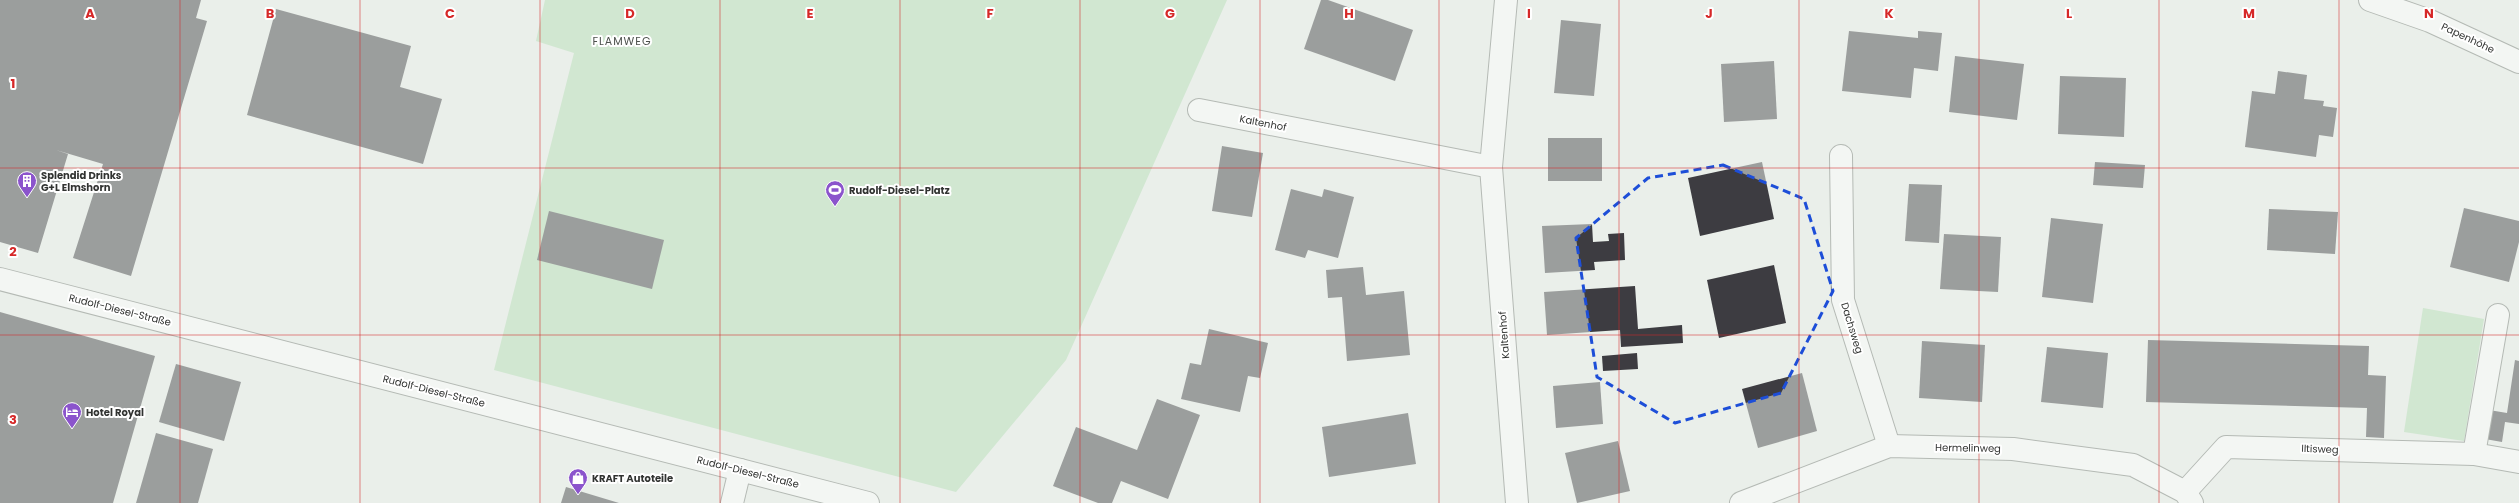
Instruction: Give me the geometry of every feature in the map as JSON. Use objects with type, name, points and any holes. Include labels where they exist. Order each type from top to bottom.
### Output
[{"type":"street","name":"Kaltenhof","points":[[1506,0],[1492,167],[1512,502]]},
{"type":"street","name":"Papenhöhe","points":[[2370,0],[2430,21],[2519,62]]},
{"type":"street","name":"Kaltenhof","points":[[1200,110],[1492,167]]},
{"type":"street","name":"Dachsweg","points":[[1841,156],[1842,300],[1889,446]]},
{"type":"street","name":"Rudolf-Diesel-Straße","points":[[0,279],[868,503]]},
{"type":"street","points":[[2474,454],[2498,315]]},
{"type":"street","name":"Hermelinweg","points":[[1741,503],[1889,446],[2013,449],[2134,465],[2189,497]]},
{"type":"street","name":"Iltisweg","points":[[2189,497],[2226,447],[2474,454],[2519,462]]},
{"type":"street","points":[[732,503],[740,470]]},
{"type":"highlighted area","points":[[1723,165],[1804,199],[1833,291],[1781,393],[1675,423],[1597,377],[1576,238],[1648,178]]},
{"type":"green space","name":"Rudolf-Diesel-Platz","points":[[545,0],[1227,0],[1066,360],[956,492],[494,370],[574,53],[536,41]]},
{"type":"green space","points":[[2423,308],[2484,319],[2464,441],[2404,432]]},
{"type":"building","points":[[0,0],[201,0],[196,18],[207,21],[131,276],[73,258],[103,164],[56,150],[68,154],[38,253],[0,242]]},
{"type":"building","points":[[1321,0],[1328,0],[1413,30],[1395,81],[1304,49]]},
{"type":"building","points":[[276,9],[411,46],[400,87],[442,99],[423,164],[247,115]]},
{"type":"building","points":[[1561,20],[1601,24],[1594,96],[1554,93]]},
{"type":"building","points":[[1849,31],[1918,38],[1918,31],[1942,33],[1938,71],[1914,68],[1911,98],[1842,91]]},
{"type":"building","points":[[1955,56],[2024,64],[2017,120],[1949,112]]},
{"type":"building","points":[[1774,61],[1777,119],[1724,122],[1721,64]]},
{"type":"building","points":[[2278,71],[2307,75],[2304,99],[2324,101],[2323,106],[2337,108],[2333,137],[2319,135],[2316,157],[2245,147],[2252,91],[2275,94]]},
{"type":"building","points":[[2060,76],[2126,78],[2124,137],[2058,134]]},
{"type":"building","points":[[1548,138],[1602,138],[1602,181],[1548,181]]},
{"type":"building","points":[[1222,146],[1263,153],[1252,217],[1212,211]]},
{"type":"building","points":[[1762,162],[1774,219],[1700,236],[1688,178]]},
{"type":"building","points":[[2095,162],[2145,165],[2143,188],[2093,185]]},
{"type":"building","points":[[1909,184],[1942,185],[1939,243],[1905,241]]},
{"type":"building","points":[[1291,189],[1322,197],[1324,189],[1354,197],[1338,258],[1308,250],[1305,258],[1275,250]]},
{"type":"building","points":[[2464,208],[2519,221],[2519,242],[2509,282],[2450,267]]},
{"type":"building","points":[[2269,209],[2338,212],[2335,254],[2267,250]]},
{"type":"building","points":[[549,211],[664,240],[652,289],[537,260]]},
{"type":"building","points":[[2051,218],[2103,224],[2093,303],[2042,297]]},
{"type":"building","points":[[1592,224],[1593,242],[1609,241],[1608,234],[1624,233],[1625,260],[1594,262],[1595,270],[1545,273],[1542,226]]},
{"type":"building","points":[[1944,234],[2001,237],[1998,292],[1940,289]]},
{"type":"building","points":[[1774,265],[1786,323],[1719,338],[1707,280]]},
{"type":"building","points":[[1363,267],[1366,295],[1404,291],[1410,355],[1347,361],[1342,297],[1328,298],[1326,270]]},
{"type":"building","points":[[1635,286],[1638,329],[1682,325],[1683,343],[1621,347],[1620,330],[1547,335],[1544,292]]},
{"type":"building","name":"Hotel Royal","points":[[0,312],[155,356],[113,503],[0,503]]},
{"type":"building","points":[[1209,329],[1268,343],[1260,378],[1248,376],[1240,412],[1181,399],[1190,363],[1201,365]]},
{"type":"building","points":[[2148,340],[2369,346],[2368,375],[2386,376],[2384,438],[2366,437],[2367,408],[2146,402]]},
{"type":"building","points":[[1922,341],[1985,345],[1982,402],[1919,398]]},
{"type":"building","points":[[2047,347],[2108,353],[2103,408],[2041,402]]},
{"type":"building","points":[[1637,353],[1638,369],[1603,371],[1602,356]]},
{"type":"building","points":[[2515,360],[2519,361],[2519,424],[2505,422],[2502,442],[2485,439],[2489,410],[2507,413]]},
{"type":"building","points":[[176,364],[241,382],[224,441],[159,422]]},
{"type":"building","points":[[1802,373],[1817,431],[1758,448],[1742,389]]},
{"type":"building","points":[[1600,382],[1603,424],[1556,428],[1553,386]]},
{"type":"building","points":[[1157,399],[1200,415],[1168,499],[1121,481],[1112,503],[1098,503],[1053,486],[1076,427],[1137,450]]},
{"type":"building","points":[[1408,413],[1416,464],[1329,477],[1322,427]]},
{"type":"building","points":[[156,433],[213,449],[198,503],[136,503]]},
{"type":"building","points":[[1618,441],[1630,491],[1577,503],[1565,453]]},
{"type":"building","name":"KRAFT Autoteile","points":[[566,487],[619,503],[561,503]]},
{"type":"place","name":"Splendid Drinks G+L Elmshorn","points":[[27,198]]},
{"type":"place","name":"Rudolf-Diesel-Platz","points":[[835,207]]},
{"type":"place","name":"Hotel Royal","points":[[72,429]]},
{"type":"place","name":"KRAFT Autoteile","points":[[578,495]]},
{"type":"district","name":"FLAMWEG","points":[[622,41]]}]
